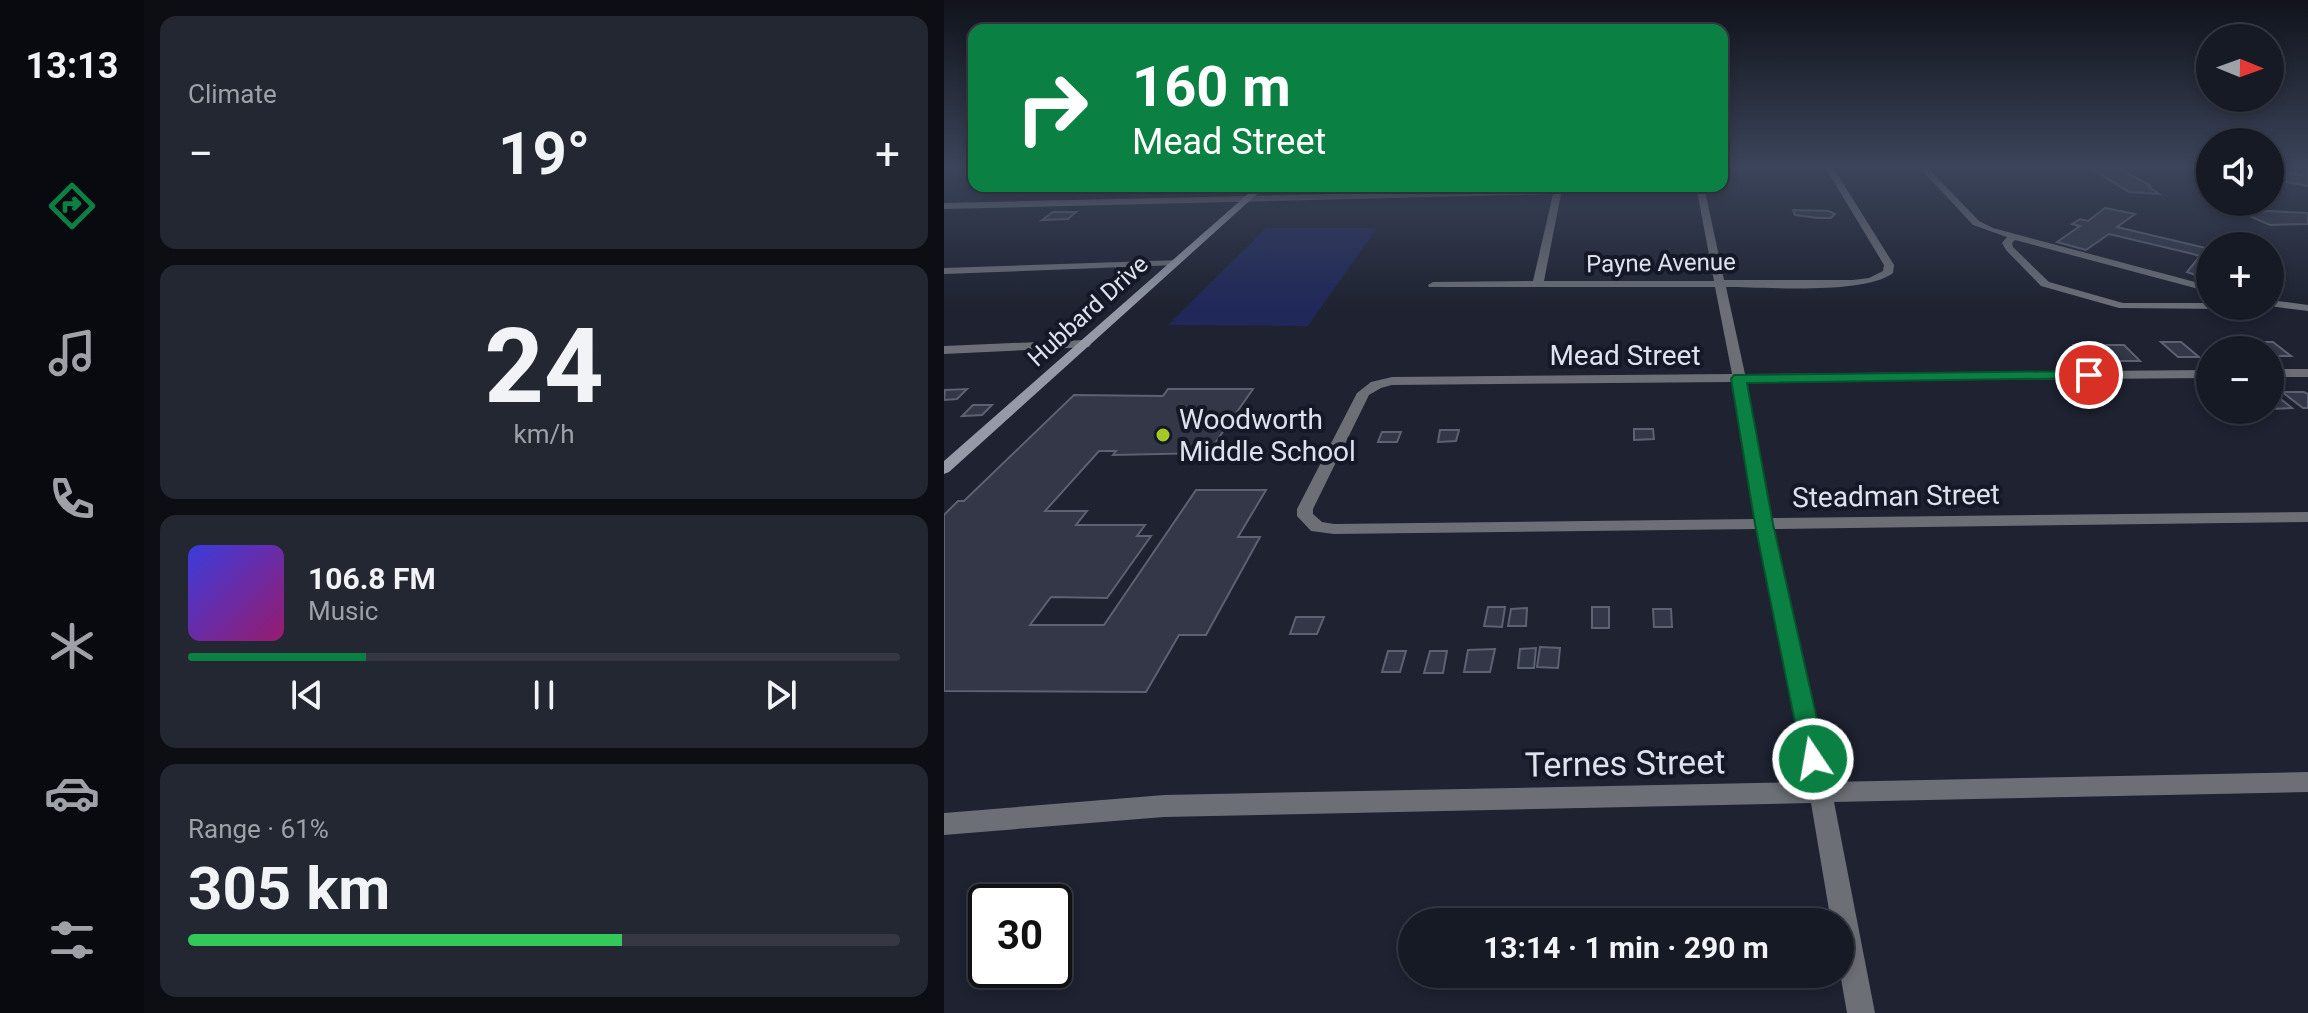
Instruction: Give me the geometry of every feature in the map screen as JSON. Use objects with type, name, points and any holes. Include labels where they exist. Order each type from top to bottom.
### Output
[{"type":"street","name":"Hubbard Drive","points":[[944,468],[1230,214]]},
{"type":"street","points":[[1538,284],[1553,214]]},
{"type":"street","points":[[1705,214],[1861,1013]]},
{"type":"street","name":"Payne Avenue","points":[[1433,285],[1862,282],[1888,273],[1889,265],[1858,214]]},
{"type":"street","points":[[1968,214],[1976,223],[2012,237],[2196,285]]},
{"type":"street","points":[[2012,237],[2007,243],[2009,248],[2045,284],[2123,306],[2196,306]]},
{"type":"street","points":[[944,271],[1176,262]]},
{"type":"street","points":[[2284,305],[2308,308]]},
{"type":"street","points":[[944,350],[1085,344]]},
{"type":"street","points":[[2284,373],[2308,373]]},
{"type":"street","name":"Mead Street","points":[[1305,509],[1364,393],[1376,385],[1392,381],[2196,374]]},
{"type":"street","name":"Steadman Street","points":[[1305,509],[1310,523],[1334,529],[2308,517]]},
{"type":"street","name":"Ternes Street","points":[[944,824],[1164,806],[2308,782]]},
{"type":"shaded area","points":[[1266,228],[1377,228],[1308,326],[1168,325]]},
{"type":"building","points":[[1050,214],[1073,214],[1068,219],[1042,220]]},
{"type":"building","points":[[1795,214],[1835,214],[1831,218]]},
{"type":"building","points":[[2097,214],[2135,214],[2117,227],[2196,246],[2196,255],[2109,234],[2086,250],[2057,242],[2080,226],[2072,224],[2080,219],[2088,221]]},
{"type":"building","points":[[2308,214],[2308,224],[2270,225],[2250,216]]},
{"type":"building","points":[[2196,261],[2196,275],[2187,272]]},
{"type":"building","points":[[2161,342],[2181,342],[2196,354],[2196,357],[2178,357]]},
{"type":"building","points":[[2074,345],[2094,345],[2109,361],[2088,361]]},
{"type":"building","points":[[2104,345],[2124,345],[2140,361],[2119,361]]},
{"type":"building","points":[[967,389],[957,399],[944,400],[945,390]]},
{"type":"building","points":[[1168,389],[1253,389],[1208,453],[1113,455],[1116,451],[1099,451],[1045,511],[1087,511],[1076,525],[1145,525],[1137,536],[1151,536],[1107,598],[1051,597],[1030,625],[1104,625],[1196,490],[1266,490],[1238,537],[1260,537],[1206,635],[1179,635],[1146,692],[944,691],[944,515],[958,501],[964,501],[1074,395],[1163,396]]},
{"type":"building","points":[[2284,392],[2308,394],[2308,408],[2303,408]]},
{"type":"building","points":[[973,405],[992,405],[982,415],[962,416]]},
{"type":"building","points":[[1634,429],[1653,429],[1654,439],[1634,440]]},
{"type":"building","points":[[1440,430],[1459,430],[1456,441],[1438,442]]},
{"type":"building","points":[[1382,432],[1401,432],[1397,442],[1378,442]]},
{"type":"building","points":[[1488,607],[1505,607],[1502,627],[1484,626]]},
{"type":"building","points":[[1592,607],[1609,607],[1609,628],[1592,628]]},
{"type":"building","points":[[1527,608],[1526,626],[1508,626],[1511,609]]},
{"type":"building","points":[[1653,609],[1671,609],[1672,627],[1654,627]]},
{"type":"building","points":[[1296,617],[1324,617],[1317,634],[1290,634]]},
{"type":"building","points":[[1540,647],[1560,648],[1558,668],[1537,667]]},
{"type":"building","points":[[1536,648],[1534,668],[1518,668],[1520,649]]},
{"type":"building","points":[[1495,649],[1490,672],[1464,672],[1468,650]]},
{"type":"building","points":[[1388,651],[1406,651],[1400,672],[1382,672]]},
{"type":"building","points":[[1430,651],[1447,651],[1443,673],[1424,673]]},
{"type":"place","name":"Woodworth Middle School","points":[[1163,435]]},
{"type":"route","points":[[1813,759],[1764,524],[1739,379],[2089,375]]}]
